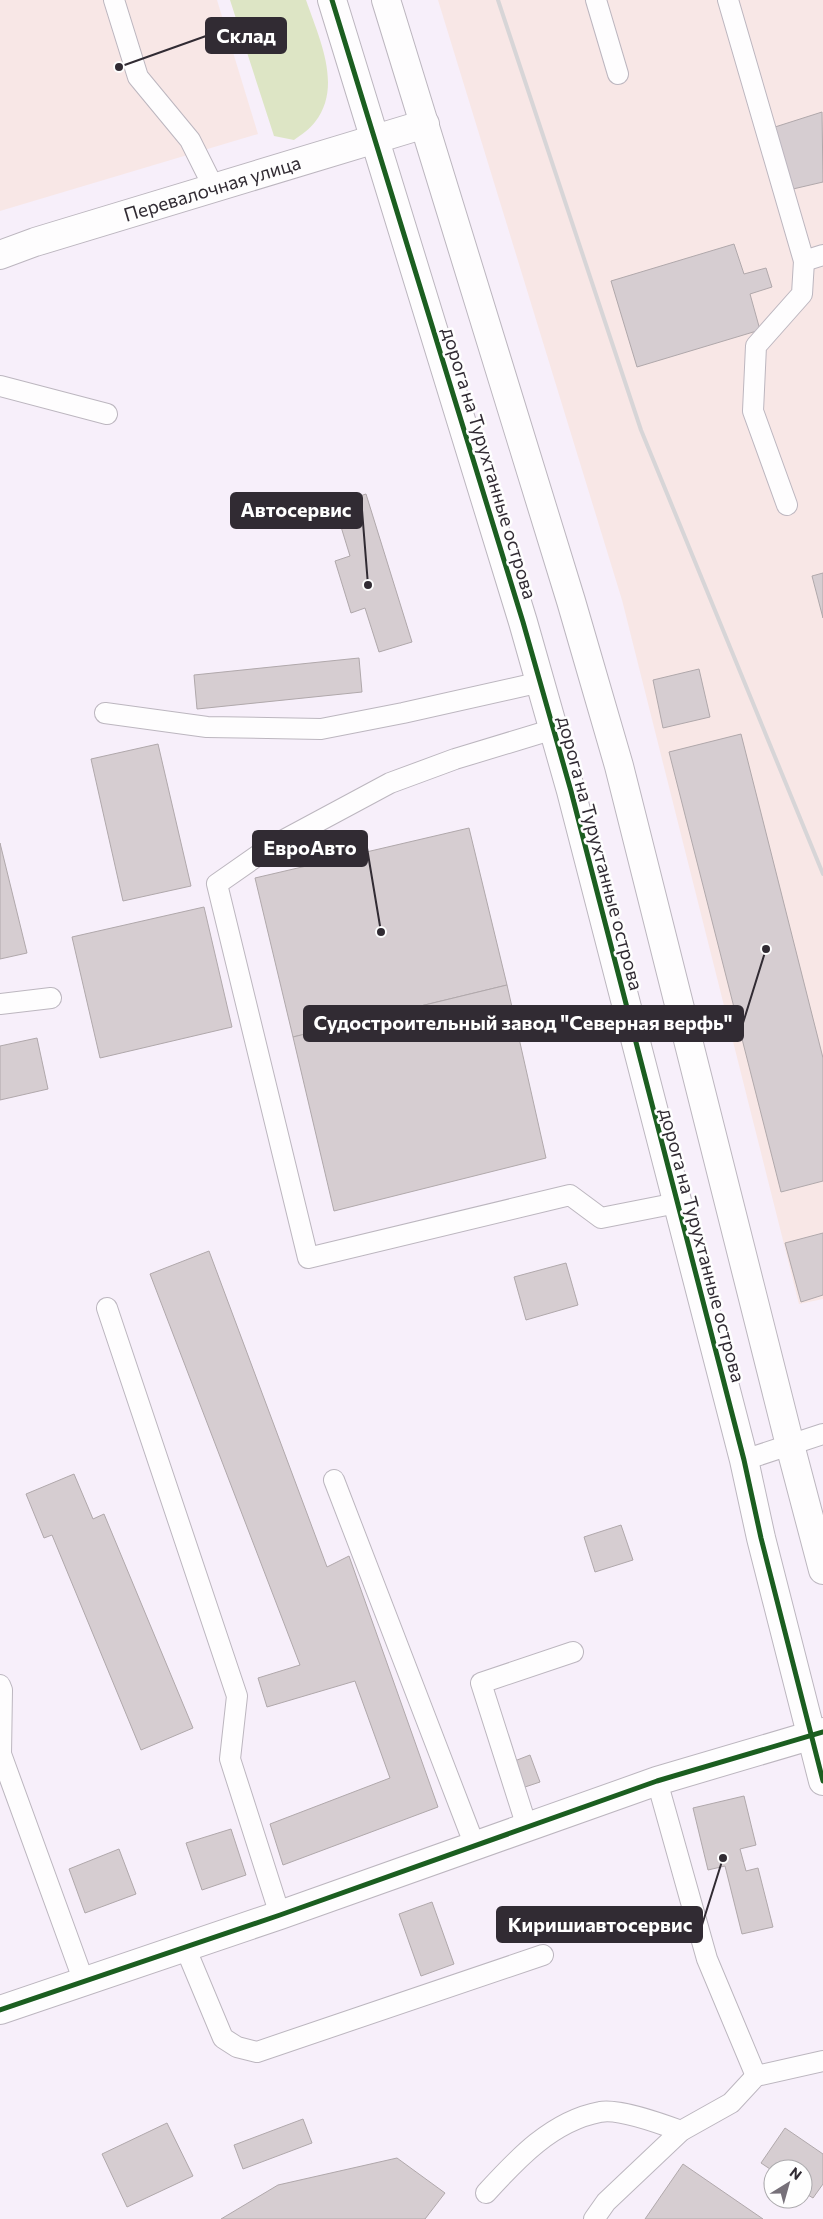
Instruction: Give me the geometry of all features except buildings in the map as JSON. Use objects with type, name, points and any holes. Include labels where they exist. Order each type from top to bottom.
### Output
[{"type":"street","name":"дорога на Турухтанные острова","points":[[332,0],[541,682],[572,791],[744,1460],[761,1538],[817,1734],[823,1781]]},
{"type":"street","name":"дорога на Турухтанные острова","points":[[386,0],[571,601],[619,766],[823,1570]]},
{"type":"street","name":"Перевалочная улица","points":[[0,255],[35,242],[425,124]]},
{"type":"street","points":[[0,2010],[280,1915],[657,1781],[817,1734]]},
{"type":"lane","points":[[114,0],[138,77],[190,140],[214,188]]},
{"type":"lane","points":[[596,0],[618,74]]},
{"type":"lane","points":[[728,0],[804,261],[802,294],[756,346],[753,411],[787,505]]},
{"type":"lane","points":[[804,261],[823,255]]},
{"type":"lane","points":[[0,386],[107,414]]},
{"type":"lane","points":[[105,713],[207,727],[321,729],[541,682]]},
{"type":"lane","points":[[554,729],[455,760],[390,784],[267,849],[217,884],[308,1258],[570,1195],[601,1218],[677,1203]]},
{"type":"lane","points":[[0,1004],[51,998]]},
{"type":"lane","points":[[107,1308],[237,1696],[230,1759],[280,1915]]},
{"type":"lane","points":[[744,1460],[823,1434]]},
{"type":"lane","points":[[334,1480],[475,1846]]},
{"type":"lane","points":[[528,1827],[481,1683],[573,1652]]},
{"type":"lane","points":[[0,1685],[2,1690],[1,1754],[84,1982]]},
{"type":"lane","points":[[657,1781],[707,1959],[756,2076]]},
{"type":"lane","points":[[185,1947],[223,2038],[237,2047],[257,2052],[543,1955]]},
{"type":"lane","points":[[594,2219],[606,2202],[681,2131],[731,2103],[756,2076],[823,2061]]},
{"type":"lane","points":[[486,2192],[524,2153],[565,2124],[601,2112],[643,2118],[681,2131]]},
{"type":"shaded area","points":[[0,0],[217,0],[258,134],[0,211]]},
{"type":"shaded area","points":[[438,0],[823,0],[823,1299],[799,1304],[622,600]]},
{"type":"green space","points":[[230,0],[306,0],[326,62],[327,93],[323,108],[315,122],[294,140],[274,136]]},
{"type":"railway","points":[[498,0],[641,430],[823,874]]},
{"type":"cycle path","points":[[332,0],[523,622],[571,791],[744,1460],[761,1538],[823,1781]]},
{"type":"cycle path","points":[[0,2010],[280,1915],[657,1781],[823,1732]]},
{"type":"place","name":"Склад","points":[[119,67]]},
{"type":"place","name":"Автосервис","points":[[368,585]]},
{"type":"place","name":"ЕвроАвто","points":[[381,932]]},
{"type":"place","name":"Судостроительный завод \"Северная верфь\"","points":[[766,949]]},
{"type":"place","name":"Киришиавтосервис","points":[[723,1858]]}]
